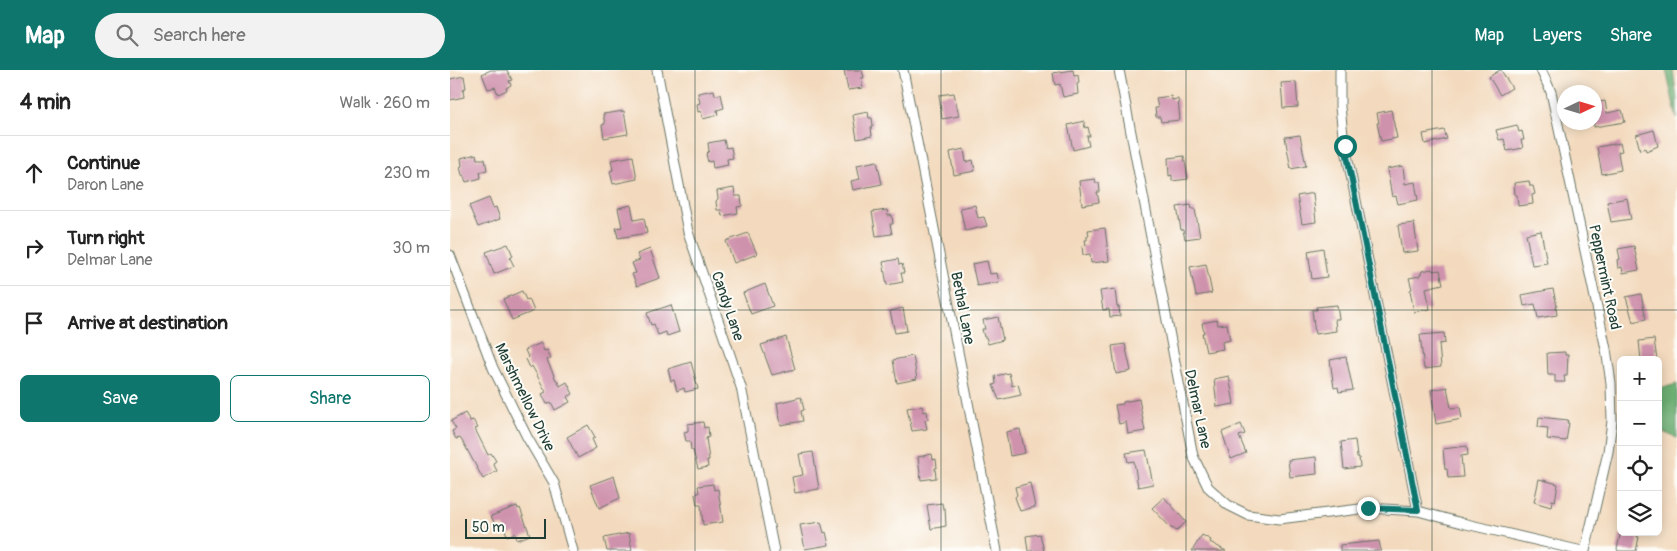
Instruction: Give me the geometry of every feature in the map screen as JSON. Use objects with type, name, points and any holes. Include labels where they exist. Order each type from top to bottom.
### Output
[{"type":"street","name":"Candy Lane","points":[[657,70],[688,232],[741,387],[774,551]]},
{"type":"street","name":"Bethal Lane","points":[[902,70],[996,551]]},
{"type":"street","name":"Delmar Lane","points":[[1118,70],[1193,456],[1208,487],[1228,505],[1248,515],[1278,519],[1368,508],[1418,510],[1462,523],[1584,551]]},
{"type":"street","points":[[1340,70],[1340,108],[1343,135],[1418,510]]},
{"type":"street","name":"Peppermint Road","points":[[1541,70],[1550,92],[1606,349],[1611,383],[1612,421],[1608,452],[1584,551]]},
{"type":"street","name":"Marshmellow Drive","points":[[450,255],[493,368],[527,437],[554,483],[573,551]]},
{"type":"green space","points":[[1666,70],[1673,70],[1677,99],[1677,119]]},
{"type":"green space","points":[[1677,384],[1677,438],[1662,432],[1662,388]]},
{"type":"building","points":[[491,70],[507,70],[512,80],[509,81],[511,85],[506,88],[507,90],[498,94],[495,87],[488,89],[482,74]]},
{"type":"building","points":[[844,70],[862,70],[864,78],[861,78],[863,88],[848,90]]},
{"type":"building","points":[[1073,70],[1074,76],[1078,75],[1078,94],[1063,97],[1060,84],[1055,85],[1053,73]]},
{"type":"building","points":[[1500,70],[1512,88],[1500,95],[1489,77]]},
{"type":"building","points":[[464,76],[466,88],[463,89],[464,97],[450,100],[450,79]]},
{"type":"building","points":[[1296,82],[1298,107],[1283,108],[1281,83]]},
{"type":"building","points":[[714,90],[715,95],[721,94],[724,108],[717,110],[718,115],[703,119],[701,111],[698,112],[697,104],[700,103],[698,93]]},
{"type":"building","points":[[954,93],[959,116],[942,119],[939,95]]},
{"type":"building","points":[[1171,96],[1172,100],[1178,99],[1180,120],[1161,122],[1160,117],[1156,117],[1155,108],[1158,108],[1156,98]]},
{"type":"building","points":[[1605,101],[1607,113],[1622,110],[1625,122],[1602,126],[1602,102]]},
{"type":"building","points":[[1391,110],[1397,138],[1381,141],[1377,113]]},
{"type":"building","points":[[624,111],[628,134],[604,138],[602,125],[605,124],[603,114]]},
{"type":"building","points":[[868,112],[869,118],[872,118],[872,136],[857,139],[853,115]]},
{"type":"building","points":[[1084,121],[1085,128],[1088,127],[1090,136],[1087,136],[1089,146],[1073,150],[1068,125]]},
{"type":"building","points":[[1517,125],[1519,132],[1522,131],[1524,140],[1521,140],[1523,148],[1507,151],[1504,139],[1499,140],[1496,130]]},
{"type":"building","points":[[1444,130],[1447,139],[1425,144],[1423,134]]},
{"type":"building","points":[[1654,130],[1658,146],[1646,151],[1645,148],[1640,150],[1636,135]]},
{"type":"building","points":[[1300,135],[1306,166],[1291,169],[1285,137]]},
{"type":"building","points":[[724,140],[726,148],[731,147],[733,158],[727,159],[728,165],[713,168],[712,161],[708,162],[706,154],[709,151],[708,143]]},
{"type":"building","points":[[1620,143],[1622,151],[1618,152],[1621,170],[1602,174],[1597,147]]},
{"type":"building","points":[[964,149],[966,162],[973,160],[975,171],[954,175],[950,152]]},
{"type":"building","points":[[476,154],[477,159],[485,159],[487,170],[480,172],[481,178],[466,182],[460,167],[462,166],[461,158]]},
{"type":"building","points":[[633,156],[637,179],[613,184],[610,171],[613,170],[611,160]]},
{"type":"building","points":[[1184,156],[1188,179],[1172,181],[1172,175],[1169,176],[1168,158]]},
{"type":"building","points":[[877,161],[882,184],[853,190],[851,181],[860,179],[857,165]]},
{"type":"building","points":[[1403,166],[1405,184],[1415,182],[1418,200],[1398,204],[1396,196],[1392,197],[1387,169]]},
{"type":"building","points":[[1095,179],[1096,183],[1099,183],[1100,192],[1097,192],[1099,202],[1082,205],[1079,181]]},
{"type":"building","points":[[1529,181],[1530,186],[1533,186],[1535,194],[1532,195],[1533,204],[1518,206],[1514,183]]},
{"type":"building","points":[[734,188],[735,196],[741,196],[742,206],[737,207],[738,213],[722,216],[721,210],[717,210],[717,191]]},
{"type":"building","points":[[1313,193],[1316,222],[1302,224],[1297,196]]},
{"type":"building","points":[[489,198],[493,208],[496,207],[500,219],[478,227],[469,206]]},
{"type":"building","points":[[1627,198],[1631,219],[1611,222],[1607,202]]},
{"type":"building","points":[[631,205],[634,220],[644,218],[647,233],[618,238],[616,228],[622,227],[618,208]]},
{"type":"building","points":[[975,205],[978,218],[984,217],[987,226],[965,231],[960,208]]},
{"type":"building","points":[[1191,205],[1192,209],[1195,209],[1200,237],[1185,239],[1183,230],[1181,230],[1177,207]]},
{"type":"building","points":[[887,210],[888,216],[892,215],[893,224],[890,224],[892,234],[876,236],[872,212]]},
{"type":"building","points":[[1414,223],[1418,251],[1402,253],[1398,225]]},
{"type":"building","points":[[1105,228],[1109,261],[1091,263],[1090,254],[1083,255],[1082,246],[1086,245],[1085,240],[1089,236],[1088,230]]},
{"type":"building","points":[[1541,231],[1547,263],[1532,265],[1526,234]]},
{"type":"building","points":[[748,233],[757,254],[734,263],[726,241]]},
{"type":"building","points":[[508,244],[513,256],[510,258],[514,266],[494,274],[486,252]]},
{"type":"building","points":[[1634,246],[1639,270],[1623,273],[1622,267],[1618,268],[1617,260],[1620,259],[1618,249]]},
{"type":"building","points":[[1323,248],[1327,277],[1312,279],[1308,251]]},
{"type":"building","points":[[650,249],[660,278],[637,286],[632,274],[636,273],[632,263],[640,260],[637,254]]},
{"type":"building","points":[[898,259],[899,265],[902,264],[904,273],[901,273],[903,282],[887,285],[883,262]]},
{"type":"building","points":[[987,261],[990,274],[997,273],[999,282],[977,286],[972,264]]},
{"type":"building","points":[[1206,264],[1212,293],[1196,296],[1190,267]]},
{"type":"building","points":[[1432,269],[1433,271],[1440,270],[1443,284],[1426,288],[1430,309],[1414,312],[1409,278],[1420,276],[1422,271]]},
{"type":"building","points":[[765,284],[773,306],[751,314],[743,293]]},
{"type":"building","points":[[1115,289],[1120,316],[1110,317],[1109,309],[1103,310],[1100,291]]},
{"type":"building","points":[[1553,289],[1557,315],[1538,318],[1535,304],[1524,306],[1522,295]]},
{"type":"building","points":[[522,291],[526,300],[529,299],[534,311],[512,320],[503,299]]},
{"type":"building","points":[[1641,294],[1646,319],[1633,322],[1626,297]]},
{"type":"building","points":[[671,305],[679,332],[667,336],[666,332],[658,335],[654,324],[651,325],[647,313]]},
{"type":"building","points":[[1337,305],[1339,319],[1335,319],[1336,331],[1315,334],[1312,310],[1317,310],[1316,307]]},
{"type":"building","points":[[903,308],[907,331],[895,333],[890,311]]},
{"type":"building","points":[[998,317],[1003,340],[988,344],[982,329],[985,329],[983,320]]},
{"type":"building","points":[[1217,320],[1218,325],[1227,324],[1230,340],[1222,342],[1223,349],[1206,352],[1202,323]]},
{"type":"building","points":[[1444,333],[1445,343],[1439,344],[1441,367],[1424,369],[1420,335]]},
{"type":"building","points":[[786,337],[795,369],[772,375],[761,345]]},
{"type":"building","points":[[1654,339],[1656,356],[1641,356],[1639,341]]},
{"type":"building","points":[[541,343],[544,351],[547,350],[551,358],[547,360],[556,380],[560,386],[567,382],[573,394],[567,397],[570,402],[555,410],[551,402],[547,404],[542,394],[546,392],[532,366],[530,368],[526,359],[528,357],[525,350]]},
{"type":"building","points":[[1125,344],[1131,371],[1116,374],[1112,346]]},
{"type":"building","points":[[1565,352],[1565,355],[1568,355],[1567,376],[1564,376],[1565,382],[1555,382],[1555,375],[1548,375],[1547,353]]},
{"type":"building","points":[[913,356],[917,379],[897,383],[893,360]]},
{"type":"building","points":[[1346,357],[1353,390],[1339,392],[1338,387],[1334,388],[1330,360]]},
{"type":"building","points":[[691,362],[698,389],[685,392],[684,388],[677,391],[674,380],[671,381],[668,369]]},
{"type":"building","points":[[1009,373],[1012,386],[1018,384],[1021,395],[999,400],[993,385],[996,384],[995,376]]},
{"type":"building","points":[[1229,376],[1234,404],[1217,407],[1214,379]]},
{"type":"building","points":[[1447,387],[1451,408],[1460,407],[1462,419],[1436,424],[1431,390]]},
{"type":"building","points":[[801,397],[804,410],[801,411],[803,421],[781,425],[777,403]]},
{"type":"building","points":[[1139,399],[1145,431],[1128,434],[1126,422],[1119,424],[1115,405]]},
{"type":"building","points":[[922,406],[923,412],[927,411],[928,419],[925,420],[927,429],[912,431],[907,408]]},
{"type":"building","points":[[465,413],[478,428],[475,429],[488,455],[491,453],[496,461],[493,463],[497,471],[483,479],[464,444],[460,438],[456,439],[452,431],[456,429],[451,421]]},
{"type":"building","points":[[1539,417],[1568,420],[1566,441],[1547,439],[1548,428],[1538,427]]},
{"type":"building","points":[[703,422],[704,428],[708,427],[709,437],[706,438],[709,460],[707,460],[708,467],[698,469],[693,450],[691,450],[690,441],[686,441],[684,432],[688,431],[688,424]]},
{"type":"building","points":[[1241,424],[1245,434],[1239,436],[1246,453],[1231,459],[1222,432]]},
{"type":"building","points":[[588,425],[595,437],[592,439],[596,448],[578,458],[567,437]]},
{"type":"building","points":[[1020,429],[1025,453],[1010,456],[1006,432]]},
{"type":"building","points":[[1355,440],[1360,467],[1344,469],[1341,442]]},
{"type":"building","points":[[1467,446],[1468,455],[1461,456],[1463,477],[1448,478],[1443,449]]},
{"type":"building","points":[[1146,450],[1153,484],[1138,487],[1134,461],[1128,462],[1126,453]]},
{"type":"building","points":[[813,452],[819,489],[795,493],[792,477],[803,475],[799,454]]},
{"type":"building","points":[[932,454],[933,460],[936,459],[936,478],[921,480],[918,457]]},
{"type":"building","points":[[1316,457],[1317,474],[1290,477],[1288,460]]},
{"type":"building","points":[[614,476],[620,498],[599,508],[590,485]]},
{"type":"building","points":[[1539,479],[1558,484],[1555,501],[1552,500],[1551,507],[1534,502]]},
{"type":"building","points":[[1030,483],[1035,507],[1020,511],[1015,497],[1017,495],[1015,487]]},
{"type":"building","points":[[713,484],[714,490],[718,489],[723,522],[703,525],[701,505],[697,505],[695,494],[699,493],[698,486]]},
{"type":"building","points":[[1164,497],[1186,522],[1176,531],[1152,508]]},
{"type":"building","points":[[942,503],[943,509],[945,508],[946,526],[931,529],[927,505]]},
{"type":"building","points":[[517,506],[518,509],[520,508],[530,535],[517,540],[515,533],[507,536],[504,526],[496,527],[491,516]]},
{"type":"building","points":[[821,522],[829,545],[805,549],[800,525]]},
{"type":"building","points":[[629,533],[632,551],[607,551],[604,538]]},
{"type":"building","points":[[1040,534],[1044,551],[1028,551],[1026,536]]},
{"type":"building","points":[[1202,535],[1211,540],[1210,542],[1226,551],[1192,551]]},
{"type":"building","points":[[1620,536],[1639,537],[1636,551],[1618,551]]},
{"type":"building","points":[[1379,541],[1381,551],[1340,551],[1340,545]]},
{"type":"route","points":[[1345,146],[1418,510],[1368,508]]}]
